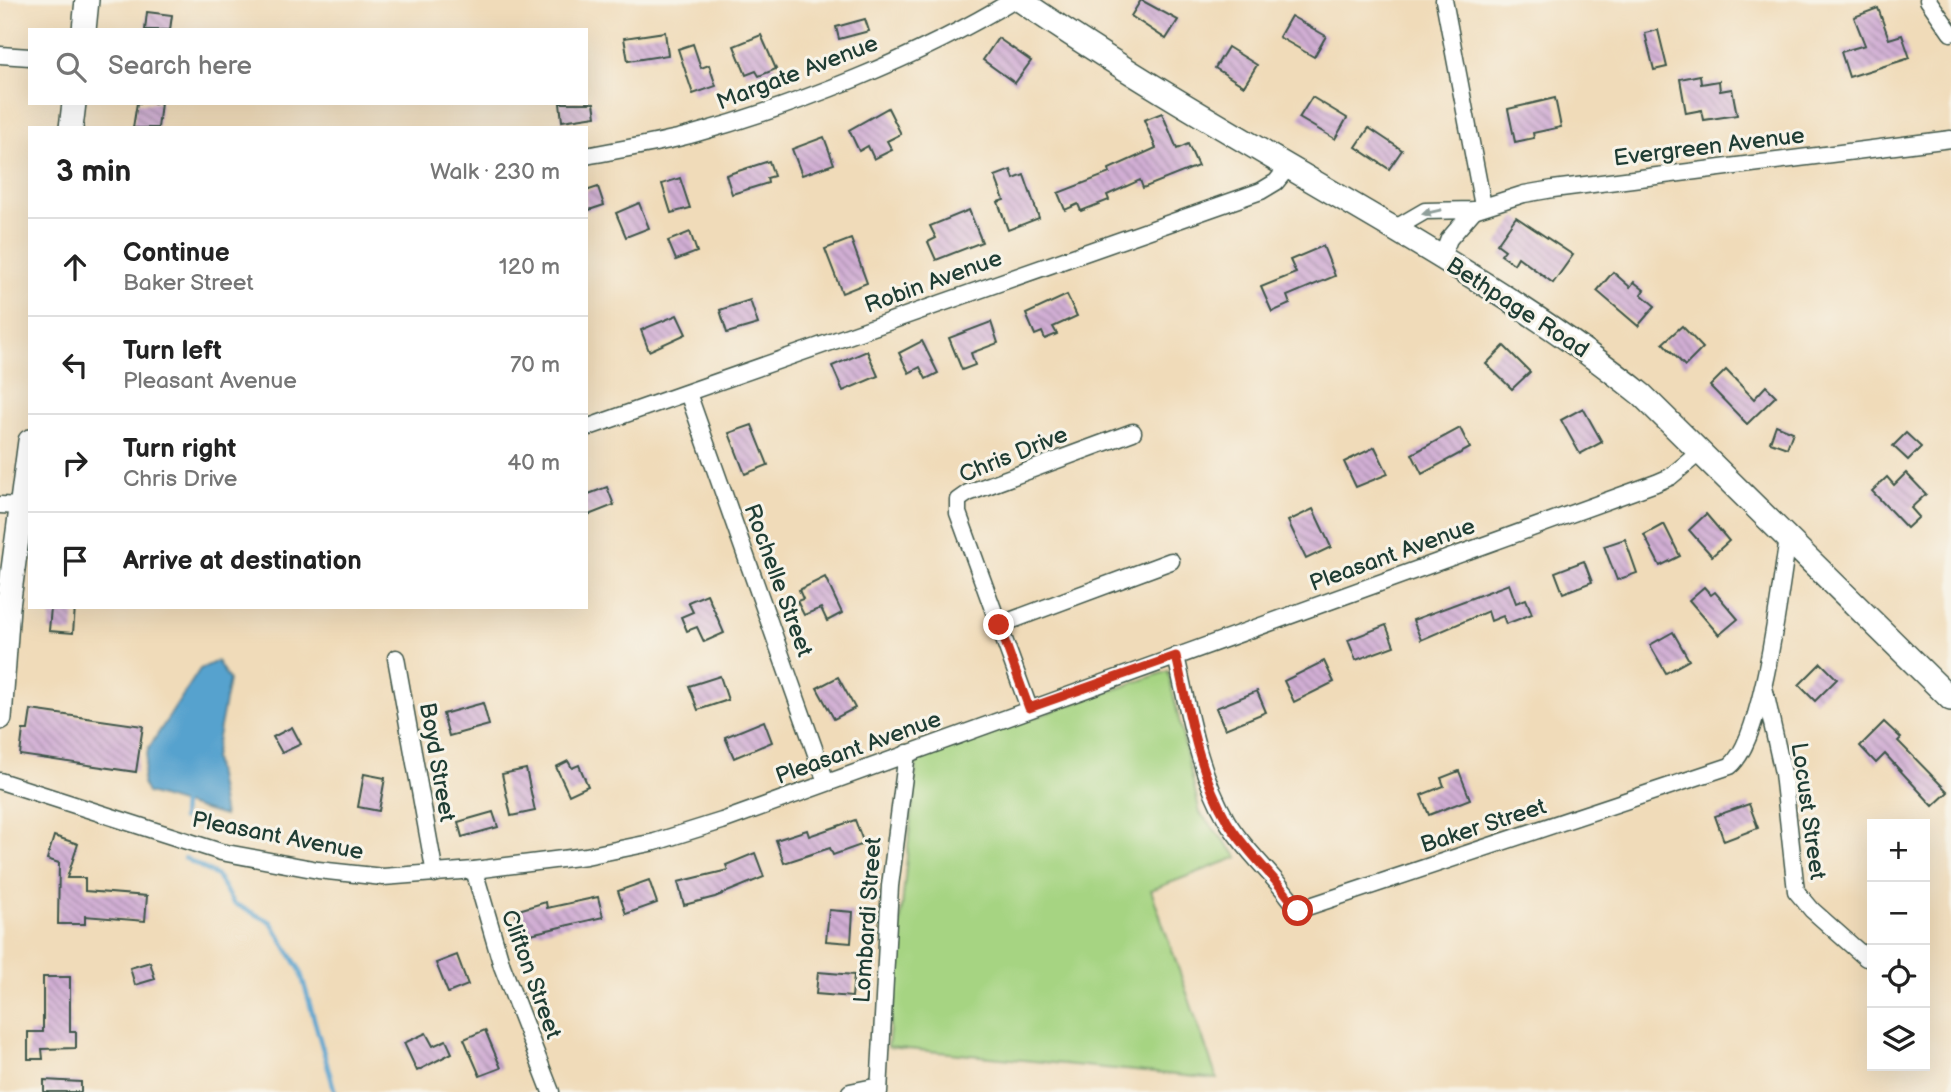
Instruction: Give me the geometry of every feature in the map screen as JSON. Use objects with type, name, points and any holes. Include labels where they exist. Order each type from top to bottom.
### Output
[{"type":"street","points":[[83,28],[87,0]]},
{"type":"street","name":"Margate Avenue","points":[[588,156],[687,136],[824,89],[960,32],[1013,0]]},
{"type":"street","name":"Bethpage Road","points":[[1020,0],[1442,257],[1559,332],[1604,365],[1642,395],[1951,699]]},
{"type":"street","points":[[1442,257],[1449,239],[1479,208],[1444,0]]},
{"type":"street","points":[[1928,0],[1951,33]]},
{"type":"street","points":[[0,55],[28,57]]},
{"type":"street","points":[[71,126],[74,105]]},
{"type":"street","name":"Evergreen Avenue","points":[[1394,229],[1425,211],[1479,208],[1553,189],[1951,139]]},
{"type":"street","name":"Robin Avenue","points":[[588,427],[1261,191],[1276,182],[1289,166]]},
{"type":"street","name":"Rochelle Street","points":[[688,393],[827,782]]},
{"type":"street","name":"Chris Drive","points":[[1029,708],[958,513],[958,499],[1133,432]]},
{"type":"street","points":[[0,718],[8,607],[11,505],[28,448]]},
{"type":"street","name":"Pleasant Avenue","points":[[0,780],[221,852],[318,870],[370,876],[435,874],[586,856],[655,842],[1656,483],[1670,477],[1700,452]]},
{"type":"street","name":"Baker Street","points":[[1176,656],[1208,784],[1228,824],[1283,887],[1298,911],[1730,766],[1739,759],[1746,744],[1763,685],[1788,538]]},
{"type":"street","points":[[999,625],[1171,561]]},
{"type":"street","name":"Boyd Street","points":[[396,657],[435,874]]},
{"type":"street","name":"Locust Street","points":[[1763,685],[1783,773],[1796,891],[1812,910],[1866,958]]},
{"type":"street","name":"Lombardi Street","points":[[879,1089],[890,886],[899,794],[907,753]]},
{"type":"street","name":"Clifton Street","points":[[474,870],[502,966],[551,1092]]},
{"type":"street","points":[[850,1092],[879,1089]]},
{"type":"green space","points":[[1168,671],[1200,813],[1238,857],[1151,890],[1217,1079],[888,1047],[917,758]]},
{"type":"water","points":[[217,661],[229,680],[214,758],[224,816],[147,793],[142,783],[148,749],[200,669]]},
{"type":"building","points":[[1141,0],[1178,20],[1166,39],[1131,16]]},
{"type":"building","points":[[1878,8],[1889,39],[1902,35],[1910,58],[1849,77],[1841,52],[1865,45],[1854,17]]},
{"type":"building","points":[[147,12],[172,15],[170,28],[145,28]]},
{"type":"building","points":[[1291,16],[1326,36],[1314,57],[1279,37]]},
{"type":"building","points":[[865,19],[869,31],[839,39],[836,27]]},
{"type":"building","points":[[1658,30],[1667,67],[1654,70],[1645,33]]},
{"type":"building","points":[[665,32],[668,55],[628,61],[624,38]]},
{"type":"building","points":[[761,35],[776,69],[759,76],[756,71],[746,75],[734,46]]},
{"type":"building","points":[[998,38],[1031,61],[1015,83],[983,60]]},
{"type":"building","points":[[693,44],[701,68],[709,65],[716,86],[693,94],[678,49]]},
{"type":"building","points":[[1228,47],[1257,65],[1244,86],[1215,68]]},
{"type":"building","points":[[1700,75],[1701,84],[1719,81],[1720,91],[1732,89],[1737,115],[1704,120],[1702,110],[1686,113],[1680,79]]},
{"type":"building","points":[[1312,97],[1347,118],[1335,139],[1299,118]]},
{"type":"building","points":[[1555,98],[1561,127],[1533,133],[1534,138],[1515,142],[1508,109]]},
{"type":"building","points":[[594,103],[596,116],[562,121],[560,105]]},
{"type":"building","points":[[137,105],[161,105],[158,126],[133,126]]},
{"type":"building","points":[[888,108],[901,134],[887,141],[892,150],[874,159],[868,146],[859,151],[849,130]]},
{"type":"building","points":[[1162,113],[1177,149],[1188,144],[1198,166],[1143,188],[1140,180],[1107,195],[1109,200],[1081,211],[1078,204],[1065,210],[1058,193],[1110,173],[1109,169],[1156,148],[1144,120]]},
{"type":"building","points":[[1369,128],[1402,150],[1389,169],[1356,147]]},
{"type":"building","points":[[824,137],[834,164],[802,175],[792,149]]},
{"type":"building","points":[[769,161],[774,176],[767,178],[768,183],[732,194],[726,175]]},
{"type":"building","points":[[1011,170],[1014,179],[1024,175],[1039,218],[1008,230],[998,202],[1004,200],[995,176]]},
{"type":"building","points":[[680,178],[690,208],[671,213],[662,184]]},
{"type":"building","points":[[598,187],[604,205],[588,210],[588,190]]},
{"type":"building","points":[[639,203],[649,228],[626,237],[616,213]]},
{"type":"building","points":[[969,210],[982,242],[936,260],[928,242],[936,238],[930,226]]},
{"type":"building","points":[[1516,217],[1573,255],[1553,283],[1518,257],[1514,264],[1501,255],[1505,250],[1497,244]]},
{"type":"building","points":[[690,232],[697,252],[676,260],[668,241]]},
{"type":"building","points":[[851,239],[867,283],[842,293],[825,249]]},
{"type":"building","points":[[1323,246],[1335,276],[1287,296],[1290,304],[1272,312],[1261,287],[1296,273],[1290,260]]},
{"type":"building","points":[[1613,272],[1630,287],[1634,282],[1644,290],[1641,294],[1655,306],[1638,326],[1597,291]]},
{"type":"building","points":[[1067,295],[1077,316],[1053,327],[1057,334],[1045,339],[1042,332],[1035,335],[1026,314]]},
{"type":"building","points":[[750,300],[758,324],[727,333],[720,310]]},
{"type":"building","points":[[677,315],[686,334],[649,351],[641,330]]},
{"type":"building","points":[[991,322],[998,343],[971,353],[975,365],[962,370],[949,338]]},
{"type":"building","points":[[1682,326],[1703,348],[1685,366],[1663,343]]},
{"type":"building","points":[[922,341],[938,373],[926,379],[920,367],[909,373],[899,353]]},
{"type":"building","points":[[1504,346],[1530,372],[1512,389],[1486,364]]},
{"type":"building","points":[[867,351],[878,376],[843,391],[832,366]]},
{"type":"building","points":[[1726,370],[1754,399],[1766,386],[1776,396],[1747,424],[1710,386]]},
{"type":"building","points":[[1583,408],[1602,442],[1580,454],[1561,420]]},
{"type":"building","points":[[752,425],[768,465],[745,474],[729,433]]},
{"type":"building","points":[[1776,425],[1793,432],[1787,448],[1770,442]]},
{"type":"building","points":[[1460,428],[1470,448],[1422,474],[1412,454]]},
{"type":"building","points":[[1906,433],[1921,447],[1908,460],[1893,446]]},
{"type":"building","points":[[1375,447],[1388,474],[1356,487],[1344,462]]},
{"type":"building","points":[[1906,473],[1926,494],[1911,508],[1919,517],[1907,528],[1872,491],[1887,477],[1894,485]]},
{"type":"building","points":[[607,487],[614,505],[588,515],[588,494]]},
{"type":"building","points":[[1313,509],[1331,547],[1306,559],[1288,521]]},
{"type":"building","points":[[1706,514],[1729,541],[1712,556],[1689,530]]},
{"type":"building","points":[[1664,524],[1680,556],[1660,566],[1644,535]]},
{"type":"building","points":[[1625,539],[1637,573],[1617,580],[1604,546]]},
{"type":"building","points":[[1584,561],[1592,582],[1563,593],[1555,572]]},
{"type":"building","points":[[825,577],[842,613],[827,621],[821,608],[804,615],[797,601],[803,599],[799,590]]},
{"type":"building","points":[[1509,584],[1516,603],[1526,599],[1532,614],[1506,624],[1503,616],[1491,621],[1488,611],[1421,640],[1413,620]]},
{"type":"building","points":[[1704,587],[1711,595],[1715,592],[1738,619],[1719,635],[1689,600]]},
{"type":"building","points":[[707,594],[724,633],[704,642],[697,627],[687,631],[681,617],[693,612],[688,602]]},
{"type":"building","points":[[51,609],[75,609],[73,633],[49,631]]},
{"type":"building","points":[[1386,625],[1394,646],[1356,660],[1348,640]]},
{"type":"building","points":[[1673,632],[1689,660],[1666,673],[1650,645]]},
{"type":"building","points":[[1324,661],[1334,682],[1294,702],[1284,681]]},
{"type":"building","points":[[1821,663],[1837,679],[1815,701],[1799,685]]},
{"type":"building","points":[[720,676],[728,700],[698,710],[689,686]]},
{"type":"building","points":[[838,677],[855,708],[834,719],[817,688]]},
{"type":"building","points":[[1257,691],[1266,712],[1225,729],[1216,708]]},
{"type":"building","points":[[483,703],[489,725],[449,736],[443,714]]},
{"type":"building","points":[[31,710],[143,726],[136,772],[20,755],[23,730],[28,730]]},
{"type":"building","points":[[764,721],[772,742],[734,758],[725,737]]},
{"type":"building","points":[[1884,722],[1901,738],[1898,741],[1948,792],[1933,806],[1885,754],[1876,763],[1860,746]]},
{"type":"building","points":[[292,727],[301,744],[282,753],[273,737]]},
{"type":"building","points":[[568,761],[572,768],[579,765],[588,786],[569,795],[556,767]]},
{"type":"building","points":[[526,769],[535,811],[511,816],[502,774]]},
{"type":"building","points":[[1459,771],[1470,799],[1429,815],[1421,795],[1444,786],[1441,778]]},
{"type":"building","points":[[364,774],[385,778],[379,811],[358,807]]},
{"type":"building","points":[[1749,804],[1758,828],[1724,841],[1715,816]]},
{"type":"building","points":[[493,812],[498,827],[462,837],[458,822]]},
{"type":"building","points":[[855,820],[864,844],[833,855],[830,848],[784,863],[776,840],[807,830],[809,836]]},
{"type":"building","points":[[54,836],[78,844],[67,878],[85,878],[85,891],[147,896],[145,921],[85,916],[85,924],[58,924],[59,863],[47,859]]},
{"type":"building","points":[[755,853],[764,877],[715,897],[684,905],[678,882],[728,870],[726,865]]},
{"type":"building","points":[[649,880],[657,903],[626,914],[618,891]]},
{"type":"building","points":[[598,897],[603,917],[522,936],[515,911],[546,902],[547,908]]},
{"type":"building","points":[[829,910],[853,912],[851,943],[826,941]]},
{"type":"building","points":[[457,955],[468,985],[448,993],[436,963]]},
{"type":"building","points":[[150,962],[155,979],[135,985],[130,968]]},
{"type":"building","points":[[818,972],[854,975],[852,997],[816,994]]},
{"type":"building","points":[[43,977],[70,977],[70,1032],[76,1032],[76,1048],[42,1049],[43,1059],[28,1059],[28,1032],[43,1032]]},
{"type":"building","points":[[485,1030],[501,1068],[480,1076],[464,1039]]},
{"type":"building","points":[[426,1033],[433,1046],[446,1040],[452,1053],[417,1071],[404,1043]]},
{"type":"building","points":[[44,1080],[81,1082],[81,1092],[44,1092]]},
{"type":"waterway","points":[[182,819],[183,801]]},
{"type":"waterway","points":[[185,858],[217,876],[233,903],[271,922],[300,970],[335,1092]]},
{"type":"route","points":[[999,625],[1029,708],[1176,656],[1198,753],[1208,784],[1228,824],[1283,887],[1298,911]]}]
